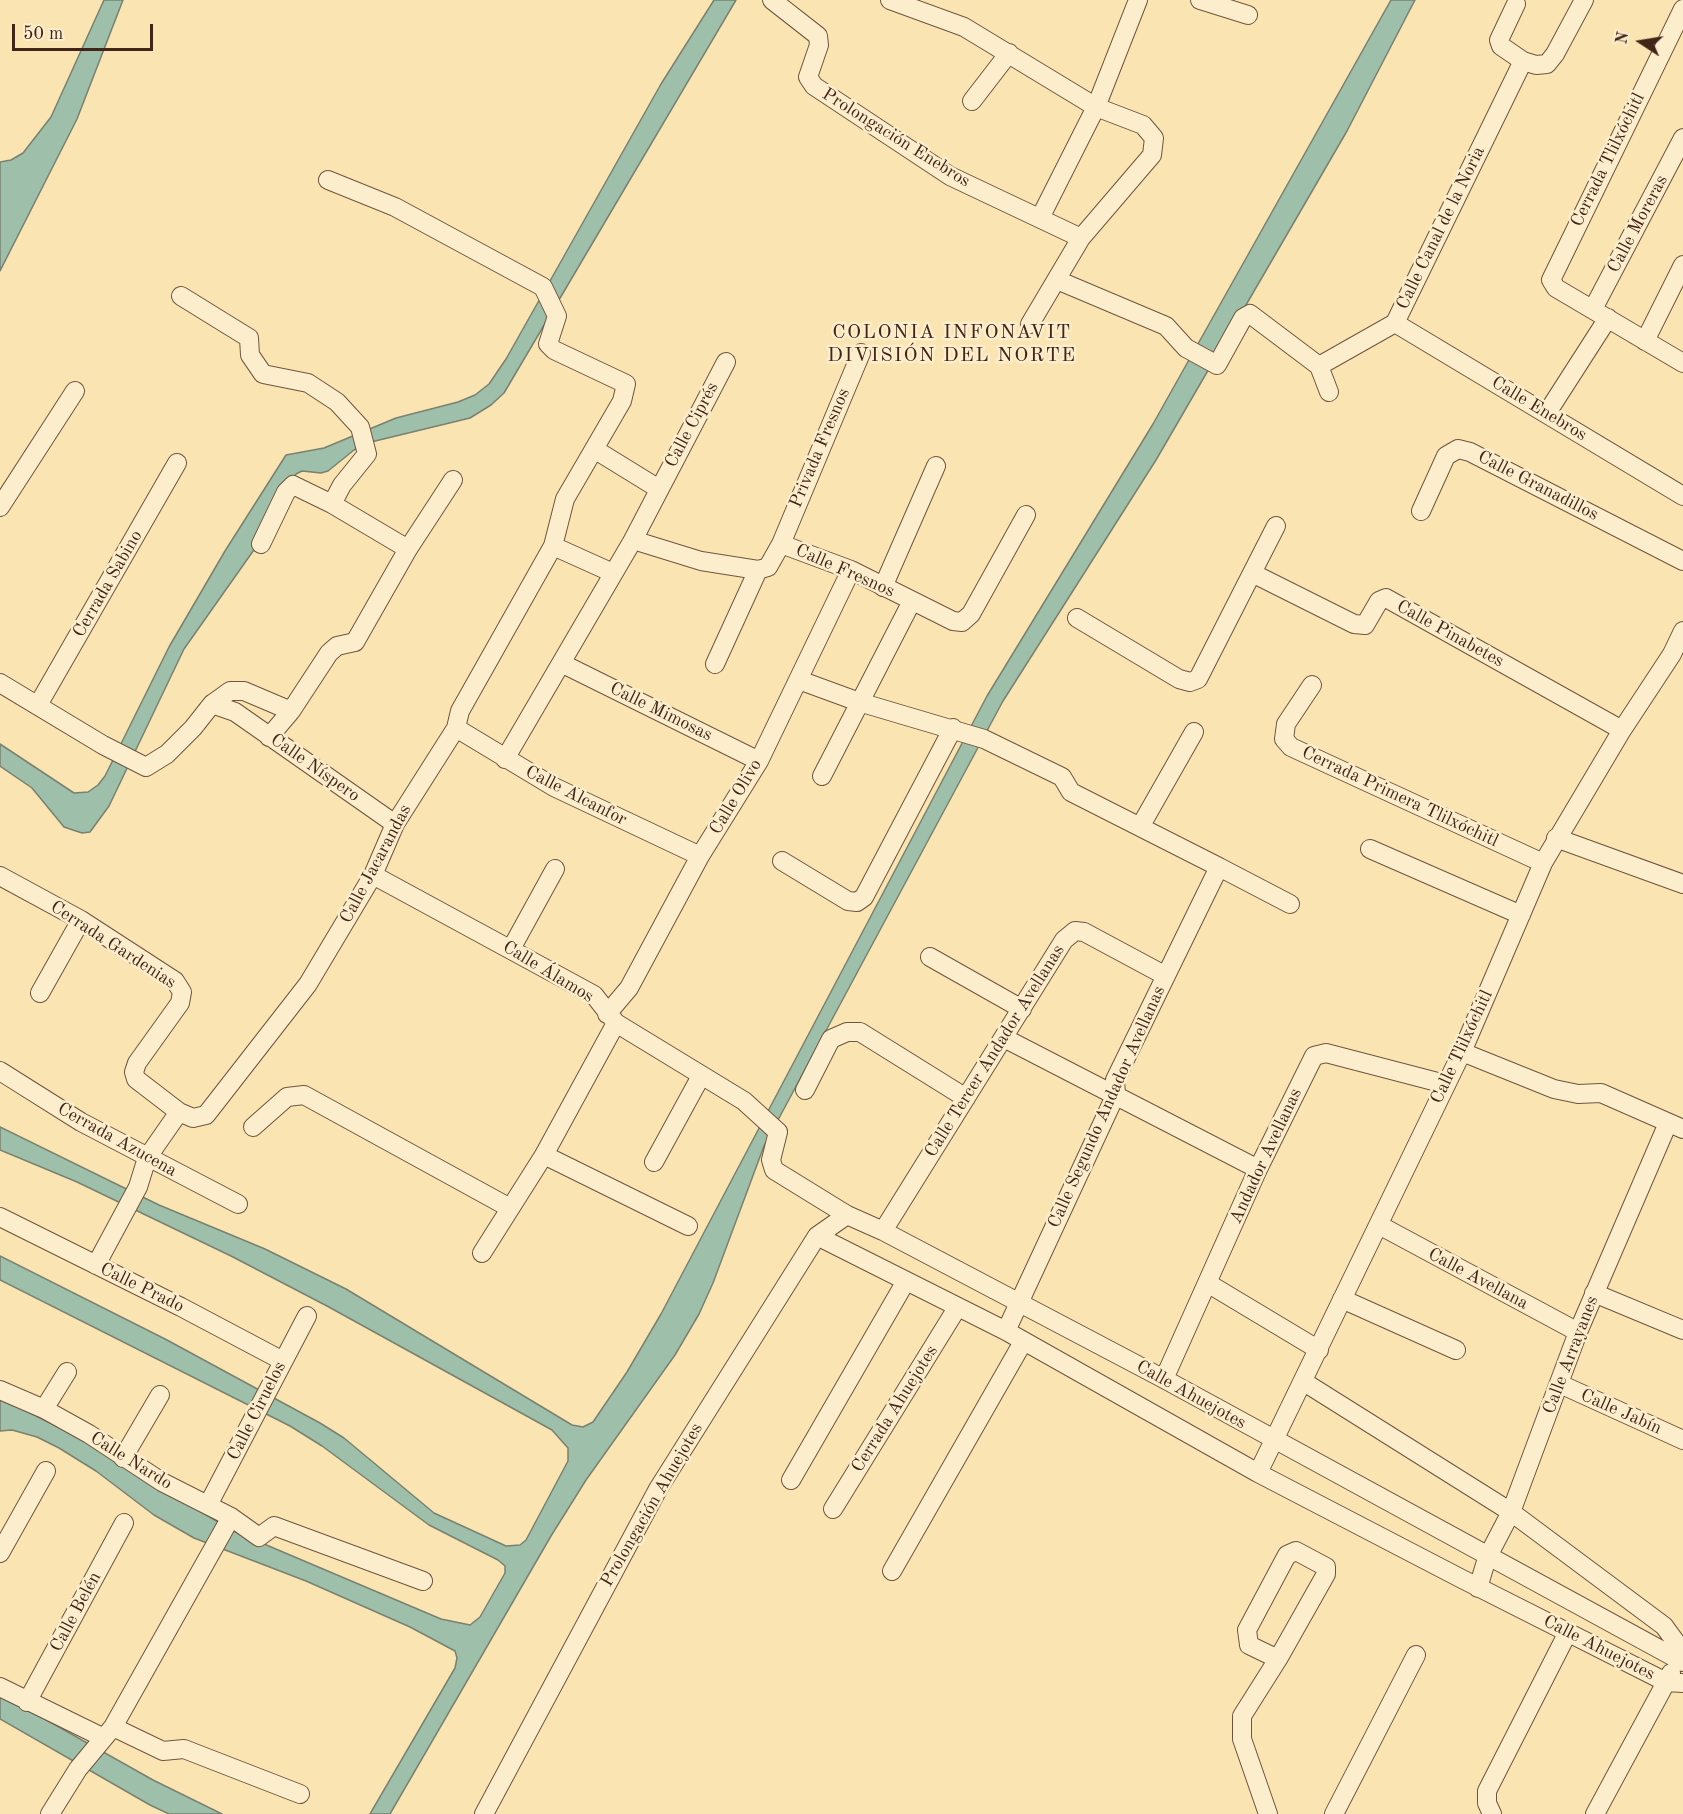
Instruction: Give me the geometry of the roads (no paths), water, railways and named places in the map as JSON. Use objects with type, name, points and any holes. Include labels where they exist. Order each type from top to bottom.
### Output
[{"type":"street","name":"Prolongación Enebros","points":[[772,0],[818,36],[819,45],[808,77],[814,86],[950,176],[1080,238]]},
{"type":"street","points":[[890,0],[964,27],[1096,107],[1143,125],[1154,138],[1152,155],[1080,238],[1030,324]]},
{"type":"street","points":[[1040,218],[1096,107],[1138,0]]},
{"type":"street","points":[[1200,0],[1248,15]]},
{"type":"street","points":[[1516,4],[1499,40],[1501,46],[1523,61],[1547,64],[1555,54],[1584,0]]},
{"type":"street","name":"Cerrada Tlilxóchitl","points":[[1600,314],[1556,288],[1551,280],[1683,9]]},
{"type":"street","points":[[972,101],[1009,53]]},
{"type":"street","name":"Calle Canal de la Noria","points":[[1320,366],[1395,323],[1523,61]]},
{"type":"street","name":"Calle Moreras","points":[[1547,413],[1600,314],[1683,138]]},
{"type":"street","points":[[328,180],[396,207],[543,287],[557,316],[548,344],[554,350],[626,384],[622,401],[594,450]]},
{"type":"street","points":[[1645,341],[1683,265]]},
{"type":"street","points":[[1057,280],[1166,326],[1186,348],[1217,365],[1243,318],[1250,314],[1320,366],[1329,392]]},
{"type":"street","points":[[181,297],[249,338],[250,355],[263,374],[308,383],[337,402],[360,427],[367,454],[342,485],[332,504]]},
{"type":"street","points":[[1600,314],[1683,363]]},
{"type":"street","name":"Calle Enebros","points":[[1395,323],[1683,496]]},
{"type":"street","name":"Privada Fresnos","points":[[781,544],[861,353]]},
{"type":"street","name":"Calle Ciprés","points":[[613,573],[633,540],[726,363]]},
{"type":"street","points":[[0,507],[75,391]]},
{"type":"street","name":"Calle Granadillos","points":[[1421,511],[1446,456],[1458,449],[1470,452],[1683,561]]},
{"type":"street","name":"Calle Ciprés","points":[[594,450],[659,489]]},
{"type":"street","name":"Calle Jacarandas","points":[[179,1112],[193,1118],[206,1115],[308,984],[373,875],[394,824],[456,728],[460,711],[553,546],[565,500],[594,450]]},
{"type":"street","name":"Cerrada Sabino","points":[[38,705],[177,463]]},
{"type":"street","points":[[883,587],[936,466]]},
{"type":"street","points":[[269,737],[291,711],[329,653],[337,646],[356,642],[408,549],[453,480]]},
{"type":"street","points":[[261,544],[286,492],[293,485],[332,504],[408,549]]},
{"type":"street","name":"Calle Fresnos","points":[[715,664],[758,570],[768,567],[781,544],[806,551],[851,570],[952,621],[962,622],[971,614],[1026,515]]},
{"type":"street","points":[[1077,618],[1179,679],[1190,682],[1198,679],[1276,526]]},
{"type":"street","points":[[633,540],[722,567],[758,570]]},
{"type":"street","points":[[506,759],[563,664],[613,573],[553,546]]},
{"type":"street","name":"Calle Olivo","points":[[510,1208],[544,1155],[611,1019],[700,856],[759,761],[851,570]]},
{"type":"street","name":"Calle Pinabetes","points":[[1252,573],[1354,624],[1365,626],[1379,601],[1386,598],[1622,730]]},
{"type":"street","points":[[822,776],[912,601]]},
{"type":"street","name":"Calle Tlilxóchitl","points":[[1258,1473],[1304,1382],[1444,1084],[1462,1052],[1543,863],[1622,730],[1677,656],[1683,631]]},
{"type":"street","name":"Calle Mimosas","points":[[563,664],[759,761]]},
{"type":"street","points":[[799,680],[859,702],[984,739],[1062,777],[1071,792],[1290,904]]},
{"type":"street","points":[[0,683],[103,745],[146,767],[167,754],[194,728],[213,704],[230,691],[244,691],[291,711]]},
{"type":"street","name":"Cerrada Primera Tlilxóchitl","points":[[1312,685],[1286,724],[1284,739],[1291,747],[1543,863]]},
{"type":"street","name":"Calle Níspero","points":[[213,704],[235,712],[394,824]]},
{"type":"street","name":"Calle Alcanfor","points":[[456,728],[554,787],[700,856]]},
{"type":"street","points":[[782,861],[848,900],[857,902],[864,897],[957,730]]},
{"type":"street","points":[[1140,827],[1194,732]]},
{"type":"street","points":[[1556,838],[1683,884]]},
{"type":"street","points":[[1370,849],[1521,915]]},
{"type":"street","name":"Calle Segundo Andador Avellanas","points":[[1006,1331],[1116,1094],[1115,1080],[1219,867]]},
{"type":"street","points":[[511,949],[555,869]]},
{"type":"street","name":"Calle Álamos","points":[[373,875],[594,995],[611,1019],[744,1101]]},
{"type":"street","name":"Cerrada Gardenias","points":[[2,881],[81,920],[175,981],[183,992],[180,1003],[137,1063],[134,1072],[136,1078],[179,1112]]},
{"type":"street","points":[[40,993],[81,920]]},
{"type":"street","name":"Calle Tercer Andador Avellanas","points":[[883,1231],[1064,940],[1075,931],[1084,932],[1166,976]]},
{"type":"street","points":[[930,957],[1022,1009]]},
{"type":"street","points":[[805,1090],[831,1039],[847,1032],[860,1032],[966,1098]]},
{"type":"street","points":[[1004,1038],[1258,1169]]},
{"type":"street","points":[[1462,1052],[1554,1089],[1578,1094],[1601,1093],[1675,1126]]},
{"type":"street","name":"Andador Avellanas","points":[[1164,1380],[1209,1284],[1258,1169],[1314,1056],[1326,1053],[1444,1084]]},
{"type":"street","name":"Cerrada Azucena","points":[[0,1071],[81,1122],[237,1204]]},
{"type":"street","points":[[654,1162],[701,1076]]},
{"type":"street","points":[[253,1126],[287,1097],[304,1095],[510,1208],[482,1253]]},
{"type":"street","name":"Calle Ahuejotes","points":[[744,1101],[778,1132],[771,1160],[774,1170],[847,1215],[883,1231],[1019,1302],[1681,1660]]},
{"type":"street","points":[[96,1265],[138,1187],[147,1158],[179,1112]]},
{"type":"street","name":"Calle Arrayanes","points":[[1478,1588],[1487,1557],[1511,1512],[1594,1293],[1675,1126]]},
{"type":"street","points":[[544,1155],[687,1226]]},
{"type":"street","name":"Prolongación Ahuejotes","points":[[484,1814],[658,1489],[817,1236],[847,1215]]},
{"type":"street","name":"Calle Prado","points":[[0,1218],[283,1361]]},
{"type":"street","name":"Calle Avellana","points":[[1379,1225],[1578,1332]]},
{"type":"street","name":"Calle Ahuejotes","points":[[817,1236],[1006,1331],[1258,1473],[1478,1588],[1674,1682]]},
{"type":"street","points":[[791,1480],[906,1281]]},
{"type":"street","points":[[1209,1284],[1319,1350]]},
{"type":"street","points":[[1594,1293],[1683,1330]]},
{"type":"street","points":[[1342,1299],[1456,1350]]},
{"type":"street","name":"Cerrada Ahuejotes","points":[[833,1509],[957,1308]]},
{"type":"street","name":"Calle Ciruelos","points":[[208,1505],[307,1316]]},
{"type":"street","points":[[892,1571],[1023,1342]]},
{"type":"street","points":[[44,1409],[67,1372]]},
{"type":"street","points":[[1304,1382],[1511,1512],[1664,1626],[1675,1641],[1681,1660],[1674,1682],[1596,1814]]},
{"type":"street","name":"Calle Jabín","points":[[1560,1384],[1683,1440]]},
{"type":"street","name":"Calle Nardo","points":[[0,1390],[44,1409],[89,1434],[123,1458],[208,1505],[259,1537],[274,1526],[423,1581]]},
{"type":"street","points":[[123,1458],[159,1395]]},
{"type":"street","points":[[0,1553],[46,1471]]},
{"type":"street","points":[[50,1814],[78,1769],[104,1736],[230,1520]]},
{"type":"street","name":"Calle Belén","points":[[27,1702],[124,1523]]},
{"type":"street","points":[[1268,1814],[1242,1739],[1242,1716],[1278,1659],[1326,1570],[1326,1567],[1296,1551],[1287,1555],[1247,1630],[1250,1645],[1278,1659]]},
{"type":"street","points":[[1492,1814],[1487,1803],[1487,1791],[1568,1632]]},
{"type":"street","points":[[1334,1814],[1416,1655]]},
{"type":"street","points":[[0,1687],[27,1702],[104,1736],[163,1751],[184,1749],[300,1794]]},
{"type":"district","name":"COLONIA INFONAVIT DIVISIÓN DEL NORTE","points":[[952,344]]}]
